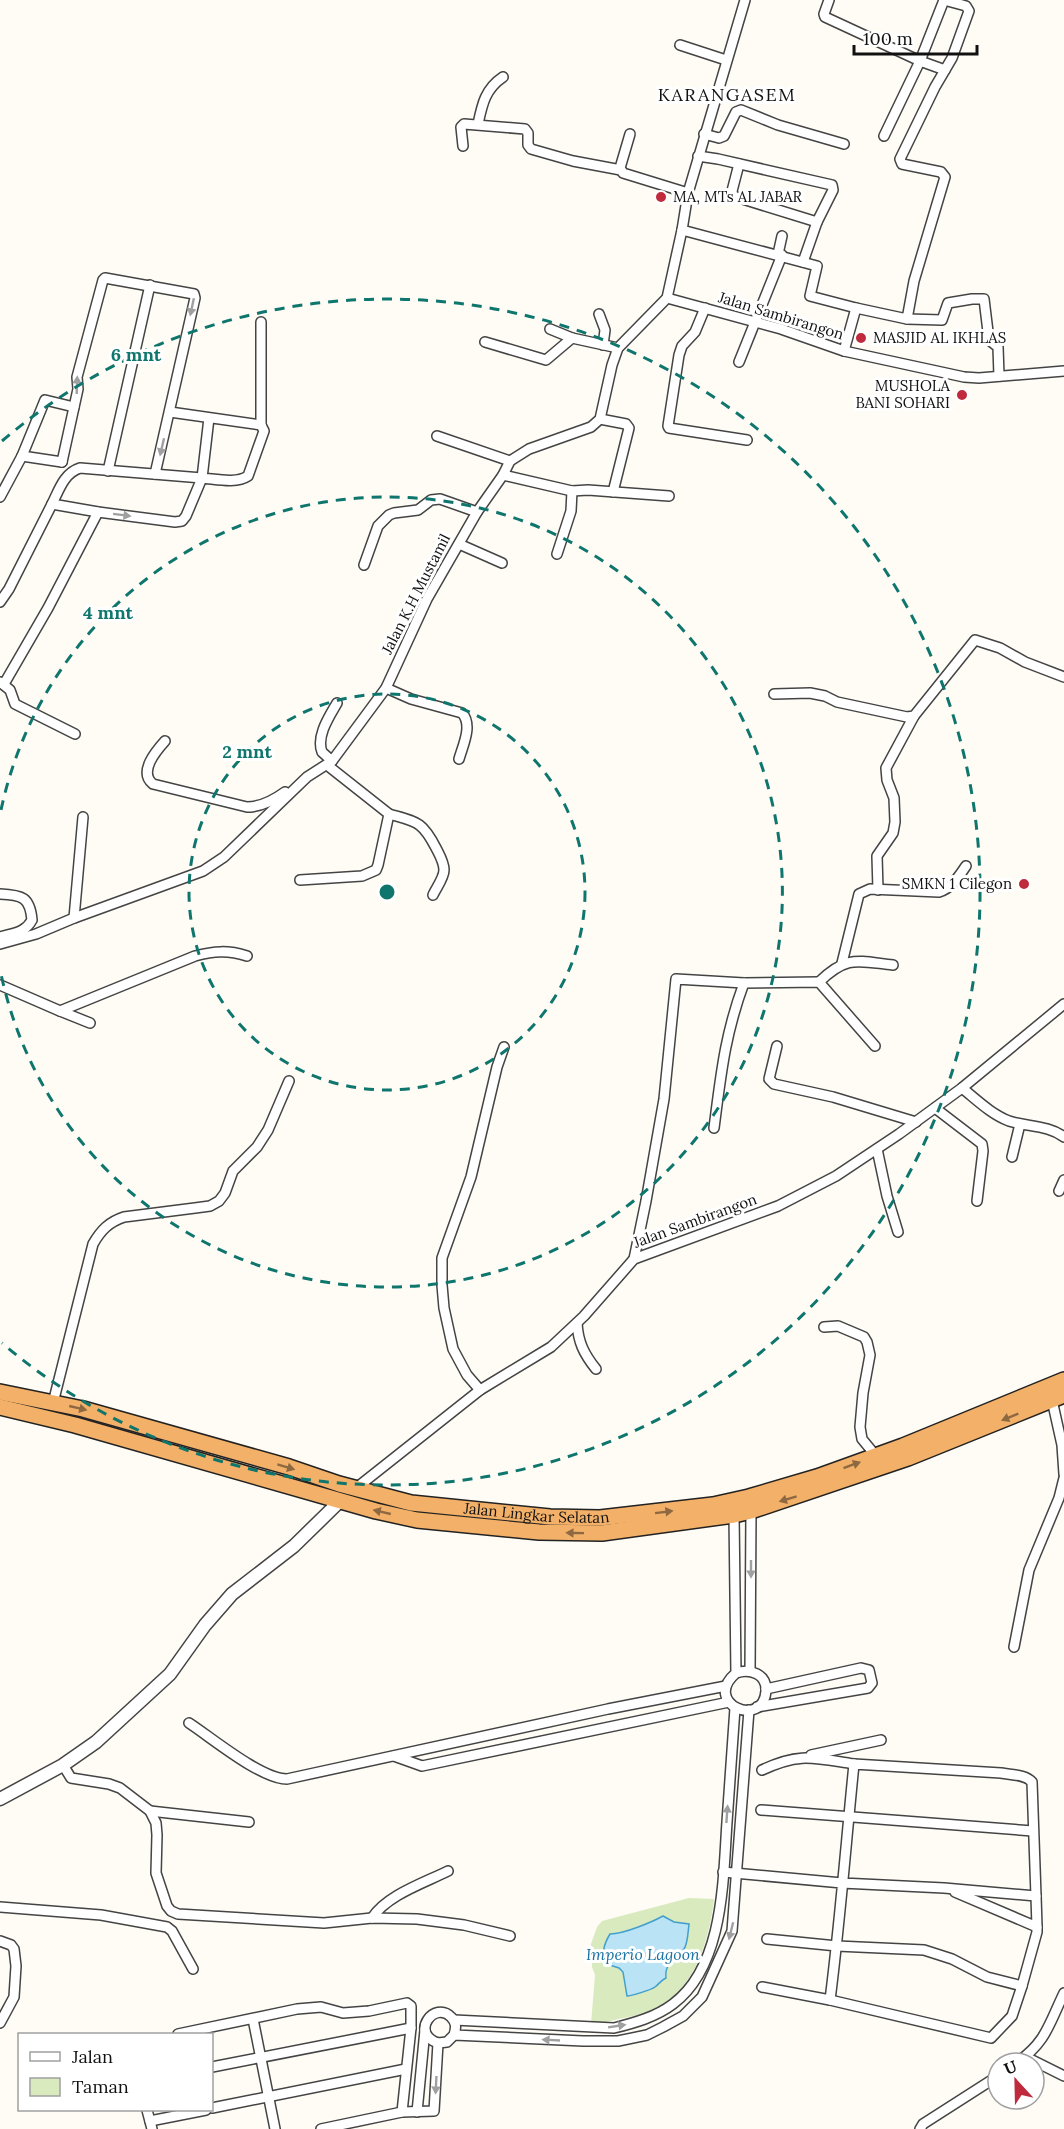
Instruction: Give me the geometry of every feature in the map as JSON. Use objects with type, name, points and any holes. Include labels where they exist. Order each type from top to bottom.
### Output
[{"type":"highway","name":"Jalan Lingkar Selatan","points":[[0,1407],[75,1425],[340,1501],[417,1520],[538,1532],[602,1533],[636,1522],[749,1497],[817,1478],[876,1456],[906,1452],[1064,1380]]},
{"type":"highway","name":"Jalan Lingkar Selatan","points":[[0,1392],[83,1409],[355,1489],[411,1503],[550,1517],[600,1518],[636,1522],[734,1515],[751,1511],[1058,1397]]},
{"type":"highway","points":[[245,1473],[252,1457]]},
{"type":"street","points":[[437,436],[510,461],[529,449],[591,427],[600,419],[618,348],[667,298],[688,193],[745,0]]},
{"type":"street","points":[[829,0],[825,17],[920,61],[945,70]]},
{"type":"street","points":[[884,136],[920,61],[944,0],[966,6],[969,11],[958,45],[900,161],[902,164],[941,172],[945,177],[914,280],[907,319]]},
{"type":"street","points":[[680,45],[726,60]]},
{"type":"street","points":[[478,124],[484,98],[496,81],[503,77]]},
{"type":"street","points":[[704,134],[719,138],[724,136],[736,112],[741,110],[778,125],[843,144]]},
{"type":"street","points":[[463,146],[461,127],[467,124],[525,129],[531,149],[573,161],[621,170],[623,173],[688,193]]},
{"type":"street","points":[[621,170],[630,134]]},
{"type":"street","points":[[698,156],[833,186],[803,261]]},
{"type":"street","points":[[739,164],[732,191],[733,196],[817,222]]},
{"type":"street","points":[[682,230],[817,266],[810,296],[856,308],[907,319],[942,320],[948,303],[985,299],[989,340],[998,346],[999,376]]},
{"type":"street","points":[[739,362],[780,255],[782,236]]},
{"type":"street","points":[[62,462],[78,388],[77,377],[103,279],[150,285],[191,292],[195,298],[155,474]]},
{"type":"street","points":[[108,471],[150,285]]},
{"type":"street","name":"Jalan Sambirangon","points":[[667,298],[781,329],[844,351],[964,377],[1063,372]]},
{"type":"street","points":[[705,308],[695,332],[682,346],[679,355],[668,426],[747,440]]},
{"type":"street","points":[[844,351],[856,308]]},
{"type":"street","points":[[599,314],[605,330],[603,345]]},
{"type":"street","points":[[0,602],[51,504],[66,477],[72,471],[80,468],[236,480],[243,480],[248,476],[264,431],[261,425],[261,322]]},
{"type":"street","points":[[550,329],[572,338],[618,348]]},
{"type":"street","points":[[486,342],[546,360],[572,338]]},
{"type":"street","points":[[0,497],[22,456],[45,400],[74,407]]},
{"type":"street","points":[[170,412],[261,425]]},
{"type":"street","points":[[51,504],[98,512],[182,521],[202,478],[209,418]]},
{"type":"street","points":[[600,419],[626,424],[628,428],[613,492]]},
{"type":"street","points":[[22,456],[62,462],[72,471]]},
{"type":"street","name":"Jalan K.H Mustamil","points":[[0,944],[36,934],[214,865],[314,772],[329,763],[386,688],[428,599],[477,512],[510,461]]},
{"type":"street","points":[[503,475],[572,491],[588,490],[669,496]]},
{"type":"street","points":[[558,554],[571,511],[572,491]]},
{"type":"street","points":[[364,565],[378,526],[388,515],[418,510],[431,500],[440,499],[477,512]]},
{"type":"street","points":[[75,734],[15,704],[10,690],[2,683],[48,608],[98,512]]},
{"type":"street","points":[[459,544],[502,563]]},
{"type":"street","points":[[879,890],[877,856],[893,833],[895,822],[894,798],[887,780],[886,768],[914,716],[975,640],[1000,648],[1024,662],[1064,677]]},
{"type":"street","points":[[386,688],[411,699],[462,713],[467,718],[468,724],[459,759]]},
{"type":"street","points":[[774,694],[810,693],[854,706],[907,717],[914,716]]},
{"type":"street","points":[[338,703],[327,720],[320,740],[322,752],[329,763],[389,814],[420,824],[426,829],[444,868],[433,895]]},
{"type":"street","points":[[165,741],[155,752],[147,770],[149,780],[153,784],[247,807],[255,807],[276,799],[304,775],[314,772]]},
{"type":"street","points":[[300,880],[362,876],[376,870],[389,814]]},
{"type":"street","points":[[74,918],[83,817]]},
{"type":"street","points":[[842,963],[857,898],[864,892],[879,890],[939,892],[946,890],[954,883],[966,866]]},
{"type":"street","points":[[0,894],[24,898],[29,905],[32,920],[28,928],[21,932],[0,937]]},
{"type":"street","points":[[60,1011],[195,956],[219,950],[233,951],[247,956]]},
{"type":"street","points":[[633,1259],[664,1099],[676,979],[744,983],[819,982],[842,963],[864,961],[893,965]]},
{"type":"street","points":[[819,982],[875,1046]]},
{"type":"street","points":[[714,1128],[723,1056],[732,1017],[744,983]]},
{"type":"street","points":[[0,985],[90,1023]]},
{"type":"street","name":"Jalan Sambirangon","points":[[355,1489],[480,1390],[551,1347],[578,1323],[633,1259],[778,1206],[836,1176],[962,1088],[1064,1004]]},
{"type":"street","points":[[777,1046],[769,1079],[774,1084],[833,1097],[916,1122]]},
{"type":"street","points":[[480,1390],[467,1375],[453,1349],[444,1308],[442,1258],[471,1177],[497,1067],[504,1047]]},
{"type":"street","points":[[53,1403],[93,1244],[98,1235],[113,1221],[124,1217],[210,1206],[219,1201],[225,1193],[233,1171],[257,1147],[268,1130],[289,1081]]},
{"type":"street","points":[[962,1088],[994,1114],[1020,1124],[1052,1130],[1064,1137]]},
{"type":"street","points":[[934,1108],[981,1144],[983,1151],[977,1202]]},
{"type":"street","points":[[1012,1157],[1020,1124]]},
{"type":"street","points":[[877,1149],[886,1197],[898,1232]]},
{"type":"street","points":[[1059,1191],[1064,1180]]},
{"type":"street","points":[[578,1323],[581,1348],[596,1369]]},
{"type":"street","points":[[824,1327],[838,1326],[864,1337],[867,1342],[870,1354],[860,1426],[862,1439],[876,1456]]},
{"type":"street","points":[[1014,1647],[1029,1570],[1062,1490],[1064,1476],[1058,1397]]},
{"type":"street","points":[[0,1799],[63,1765],[96,1742],[170,1674],[205,1625],[232,1594],[294,1546],[340,1501]]},
{"type":"street","points":[[750,1671],[751,1511]]},
{"type":"street","points":[[734,1515],[736,1673]]},
{"type":"street","points":[[735,1550],[751,1549]]},
{"type":"street","points":[[394,1756],[422,1766],[732,1705],[753,1709],[868,1688],[872,1683],[869,1670],[861,1668],[766,1689]]},
{"type":"street","points":[[454,2020],[614,2028],[639,2022],[673,2004],[691,1986],[705,1964],[717,1924],[723,1872],[732,1705],[726,1695],[726,1686],[736,1673],[750,1671],[758,1674],[764,1681],[766,1689],[764,1699],[753,1709],[732,1931],[705,1992],[683,2016],[647,2035],[618,2041],[583,2042],[454,2035]]},
{"type":"street","points":[[189,1723],[260,1771],[282,1779],[726,1686]]},
{"type":"street","points":[[762,1770],[780,1761],[882,1740]]},
{"type":"street","points":[[762,1987],[830,2000],[991,2038],[1012,2016],[1037,1932],[1033,1788],[1029,1779],[1001,1773],[854,1764],[805,1756]]},
{"type":"street","points":[[830,2000],[854,1764]]},
{"type":"street","points":[[63,1765],[71,1778],[120,1788],[150,1811],[249,1822]]},
{"type":"street","points":[[760,1810],[1033,1831]]},
{"type":"street","points":[[150,1811],[156,1829],[156,1873],[167,1906],[178,1914],[324,1923],[372,1918],[417,1919],[510,1936]]},
{"type":"street","points":[[372,1918],[387,1901],[448,1871]]},
{"type":"street","points":[[723,1872],[1036,1896]]},
{"type":"street","points":[[944,1888],[1037,1927]]},
{"type":"street","points":[[0,1907],[100,1915],[167,1927],[172,1931],[193,1969]]},
{"type":"street","points":[[767,1939],[837,1946],[924,1950],[952,1959],[987,1977],[1022,1986]]},
{"type":"street","points":[[0,1941],[11,1945],[16,1959],[14,1997],[0,2023]]},
{"type":"street","points":[[1031,2051],[1047,2034],[1064,1993]]},
{"type":"street","points":[[183,2033],[297,2009],[321,2007],[343,2013],[369,2011],[407,2003],[411,2006],[411,2028],[402,2112]]},
{"type":"street","points":[[673,2004],[683,2016]]},
{"type":"street","points":[[417,2112],[425,2030],[426,2022],[431,2015],[440,2012],[448,2014],[454,2020],[456,2028],[454,2035],[447,2042],[438,2043],[432,2041],[425,2030]]},
{"type":"street","points":[[253,2019],[275,2129]]},
{"type":"street","points":[[583,2042],[584,2027]]},
{"type":"street","points":[[213,2067],[411,2028]]},
{"type":"street","points":[[321,2129],[402,2112],[434,2111],[438,2043]]},
{"type":"street","points":[[1046,2067],[1064,2076]]},
{"type":"street","points":[[213,2108],[406,2069]]},
{"type":"street","points":[[920,2129],[923,2124],[986,2084]]},
{"type":"street","points":[[151,2125],[199,2111]]},
{"type":"green space","points":[[689,1898],[714,1899],[703,1949],[697,1964],[678,1992],[665,2003],[650,2011],[591,2024],[595,1975],[592,1967],[591,1944],[597,1927],[602,1921]]},
{"type":"water","name":"Imperio Lagoon","points":[[663,1916],[674,1922],[689,1924],[685,1946],[667,1968],[666,1978],[653,1988],[627,1996],[623,1972],[619,1968],[606,1964],[604,1960],[603,1952],[606,1941],[610,1934],[630,1930]]},
{"type":"place","name":"MA, MTs AL JABAR","points":[[661,197]]},
{"type":"place","name":"MASJID AL IKHLAS","points":[[861,338]]},
{"type":"place","name":"MUSHOLA BANI SOHARI","points":[[962,395]]},
{"type":"place","name":"SMKN 1 Cilegon","points":[[1024,884]]},
{"type":"district","name":"KARANGASEM","points":[[727,95]]}]
